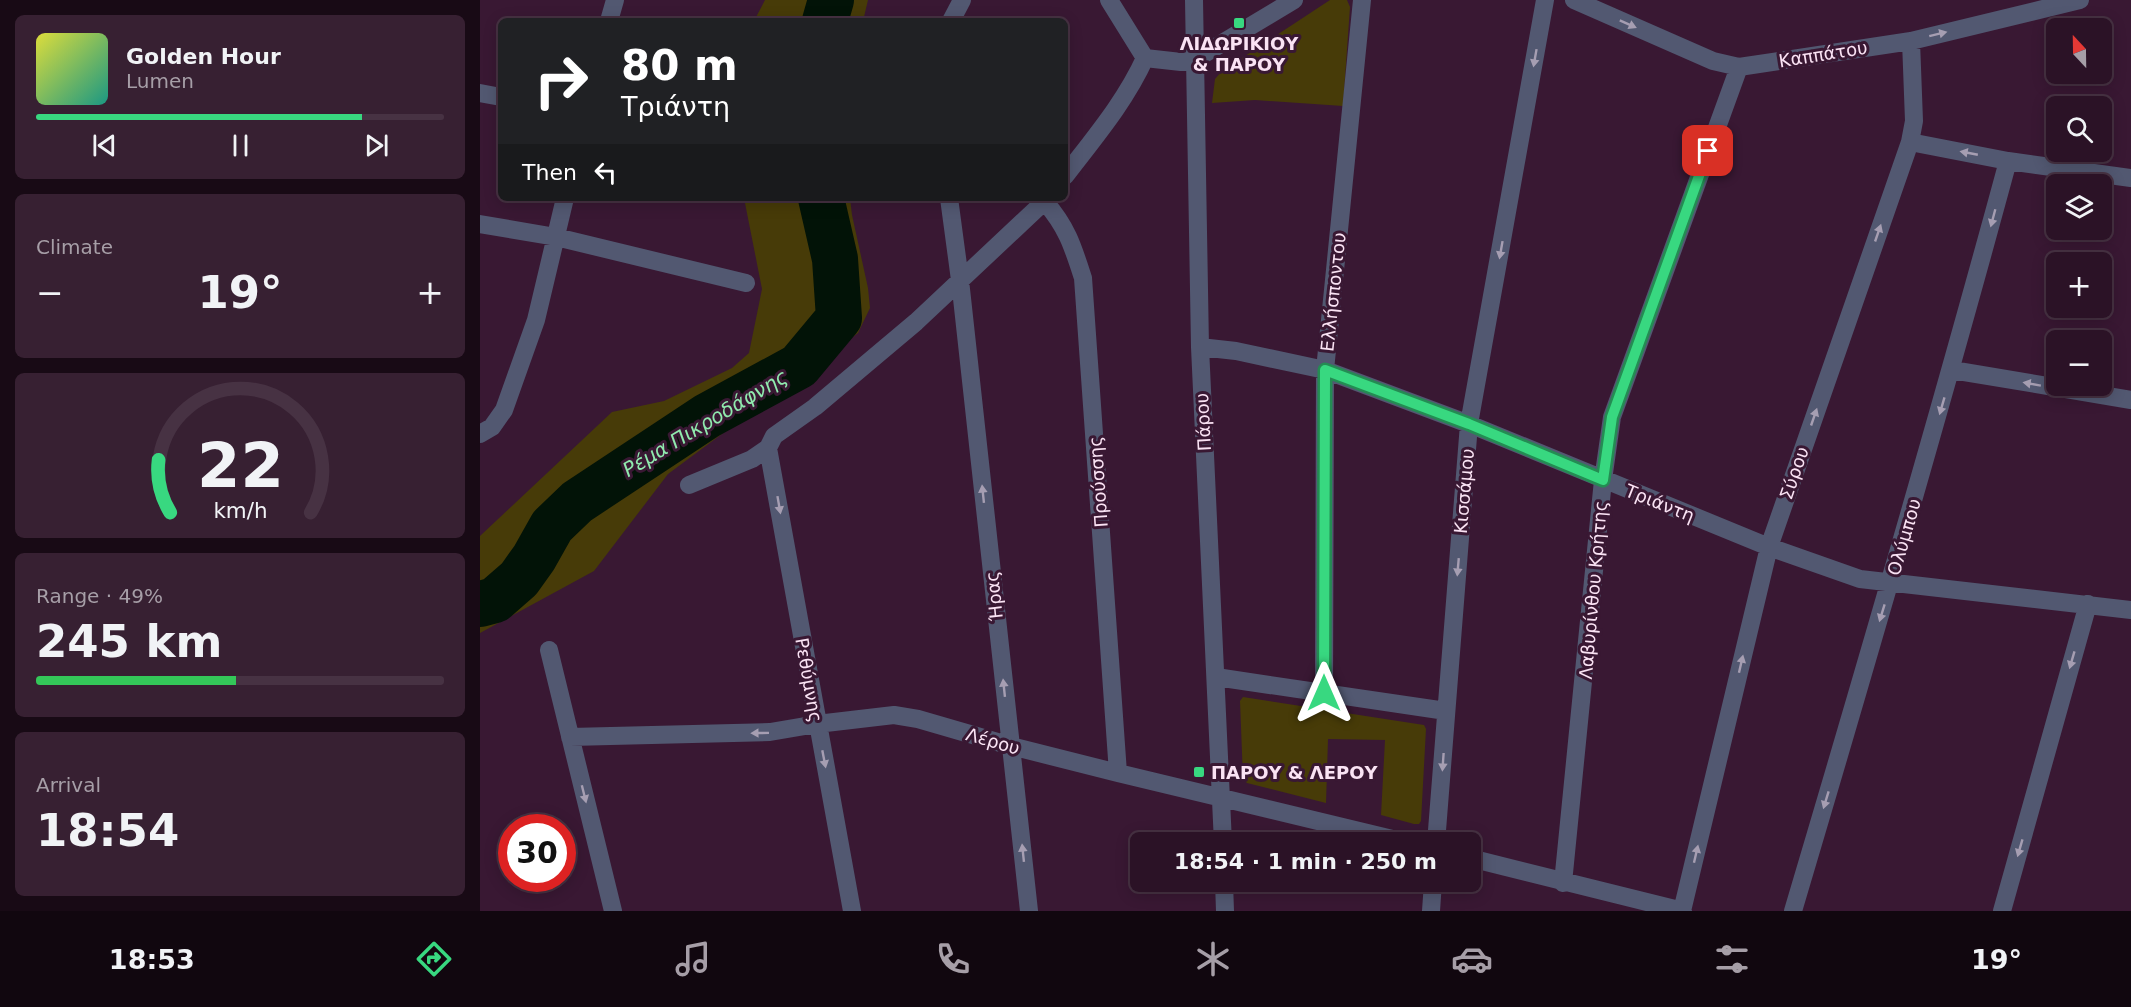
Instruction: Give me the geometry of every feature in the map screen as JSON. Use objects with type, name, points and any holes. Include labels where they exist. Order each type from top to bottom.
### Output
[{"type":"street","points":[[610,18],[615,0]]},
{"type":"street","points":[[953,18],[962,0]]},
{"type":"street","points":[[1109,0],[1145,58]]},
{"type":"street","name":"Πάρου","points":[[1194,0],[1200,347],[1223,832]]},
{"type":"street","points":[[1145,58],[1181,62],[1194,60],[1294,0]]},
{"type":"street","name":"Ελλήσποντου","points":[[1324,693],[1325,370],[1362,0]]},
{"type":"street","name":"Κισσάμου","points":[[1437,832],[1469,424],[1545,0]]},
{"type":"street","name":"Καππάτου","points":[[1574,0],[1713,62],[1739,67],[1911,41],[2080,0]]},
{"type":"street","name":"Σύρου","points":[[1682,911],[1769,547],[1910,142],[1914,121],[1911,41]]},
{"type":"street","points":[[1068,172],[1119,106],[1134,83],[1145,58]]},
{"type":"street","name":"Λαβυρίνθου Κρήτης","points":[[1563,883],[1603,480],[1612,417],[1739,67]]},
{"type":"street","points":[[480,93],[498,96]]},
{"type":"street","points":[[1910,142],[2008,161],[2131,177]]},
{"type":"street","name":"Ολύμπου","points":[[1793,911],[1891,583],[1952,370],[2008,161]]},
{"type":"street","points":[[480,434],[492,427],[504,410],[536,320],[564,201]]},
{"type":"street","name":"Ήρας","points":[[949,201],[1029,911]]},
{"type":"street","points":[[689,485],[752,459],[768,448],[774,436],[815,407],[916,322],[1045,201]]},
{"type":"street","name":"Προύσσης","points":[[1047,201],[1060,219],[1073,245],[1083,278],[1118,773]]},
{"type":"street","points":[[480,224],[556,237],[746,283]]},
{"type":"street","name":"Τριάντη","points":[[1200,347],[1236,351],[1325,370],[1469,424],[1769,547],[1860,579],[2131,610]]},
{"type":"street","points":[[1952,370],[2131,400]]},
{"type":"street","name":"Ρεθύμνης","points":[[768,448],[852,911]]},
{"type":"street","points":[[2002,911],[2088,604]]},
{"type":"street","points":[[549,650],[613,911]]},
{"type":"street","points":[[1216,677],[1446,711]]},
{"type":"street","name":"Λέρου","points":[[570,737],[770,732],[894,715],[918,719],[1011,746],[1118,773],[1363,832]]},
{"type":"street","points":[[1481,861],[1682,911]]},
{"type":"street","points":[[1224,892],[1225,911]]},
{"type":"street","points":[[1431,911],[1432,892]]},
{"type":"shaded area","points":[[765,0],[868,0],[864,18],[756,18]]},
{"type":"shaded area","points":[[1330,0],[1347,0],[1350,7],[1343,106],[1255,100],[1212,103],[1215,79],[1222,71]]},
{"type":"shaded area","points":[[745,201],[850,201],[870,308],[858,333],[668,474],[594,571],[480,633],[480,536],[612,412],[664,401],[732,368],[749,353],[762,289]]},
{"type":"shaded area","points":[[1243,697],[1424,725],[1426,729],[1419,824],[1381,815],[1385,740],[1328,739],[1326,803],[1247,783],[1243,779],[1240,701]]},
{"type":"waterway","name":"Ρέμα Πικροδάφνης","points":[[826,18],[831,0]]},
{"type":"waterway","name":"Ρέμα Πικροδάφνης","points":[[480,604],[495,600],[519,579],[552,526],[577,502],[707,416],[799,366],[839,318],[835,259],[822,201]]},
{"type":"place","name":"ΛΙΔΩΡΙΚΙΟΥ & ΠΑΡΟΥ","points":[[1239,23]]},
{"type":"place","name":"ΠΑΡΟΥ & ΛΕΡΟΥ","points":[[1199,772]]},
{"type":"route","points":[[1324,693],[1325,370],[1469,424],[1603,480],[1612,417],[1708,151]]}]
